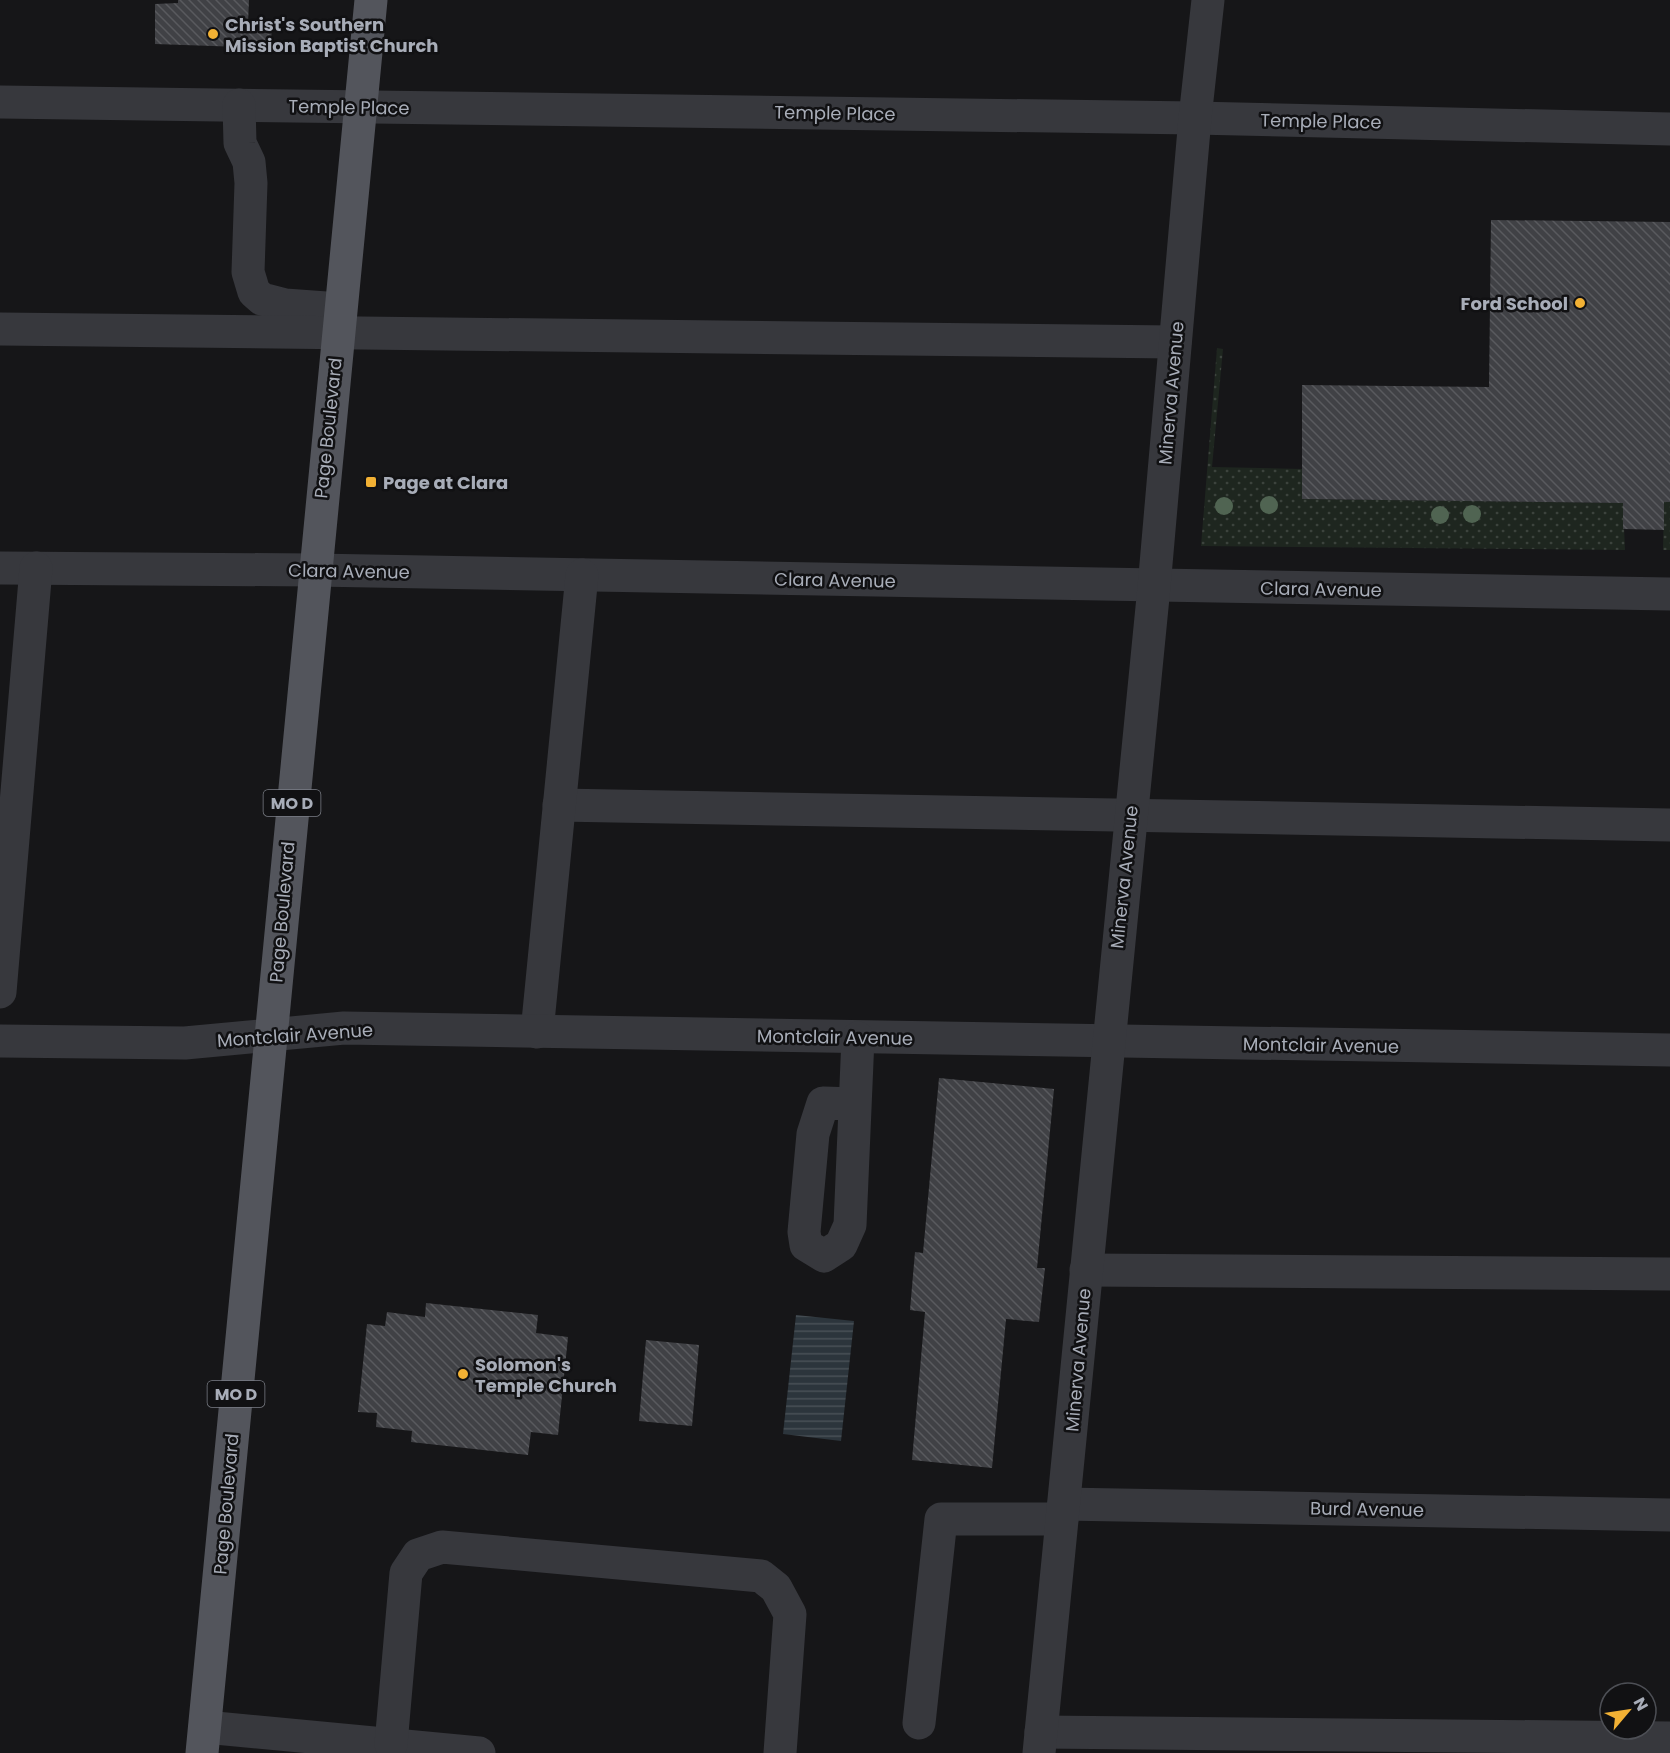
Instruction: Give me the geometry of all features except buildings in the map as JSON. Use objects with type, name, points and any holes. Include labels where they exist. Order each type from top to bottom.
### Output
[{"type":"main road","name":"Page Boulevard","points":[[203,1740],[371,0]]},
{"type":"street","name":"Minerva Avenue","points":[[1040,1742],[1154,587],[1195,118],[1208,0]]},
{"type":"street","name":"Temple Place","points":[[0,102],[1195,118],[1670,129]]},
{"type":"street","points":[[239,105],[240,143],[249,162],[252,183],[248,272],[254,292],[262,299],[339,320]]},
{"type":"street","points":[[0,328],[339,320],[1175,342]]},
{"type":"street","name":"Clara Avenue","points":[[0,568],[315,570],[1154,587],[1670,594]]},
{"type":"street","points":[[0,992],[8,817],[36,568]]},
{"type":"street","points":[[537,1032],[582,575]]},
{"type":"street","points":[[559,805],[1670,825]]},
{"type":"street","name":"Montclair Avenue","points":[[0,1041],[185,1043],[344,1028],[1670,1050]]},
{"type":"street","points":[[855,1104],[858,1038]]},
{"type":"street","points":[[1086,1270],[1670,1274]]},
{"type":"street","name":"Burd Avenue","points":[[919,1723],[941,1519],[1063,1511],[1670,1515]]},
{"type":"street","points":[[391,1744],[406,1573],[418,1555],[442,1547],[761,1576],[776,1588],[790,1614],[780,1753]]},
{"type":"street","points":[[1040,1742],[1670,1738]]},
{"type":"street","points":[[203,1740],[391,1744],[479,1753]]},
{"type":"shaded area","points":[[1217,348],[1223,349],[1212,467],[1302,469],[1302,499],[1623,503],[1625,550],[1201,546]]},
{"type":"shaded area","points":[[1664,502],[1670,502],[1670,550],[1663,550]]},
{"type":"shaded area","points":[[796,1315],[854,1321],[841,1441],[783,1434]]},
{"type":"place","name":"Christ's Southern Mission Baptist Church","points":[[213,34]]},
{"type":"place","name":"Ford School","points":[[1580,303]]},
{"type":"place","name":"Page at Clara","points":[[371,482]]},
{"type":"place","name":"Solomon's Temple Church","points":[[463,1374]]}]
